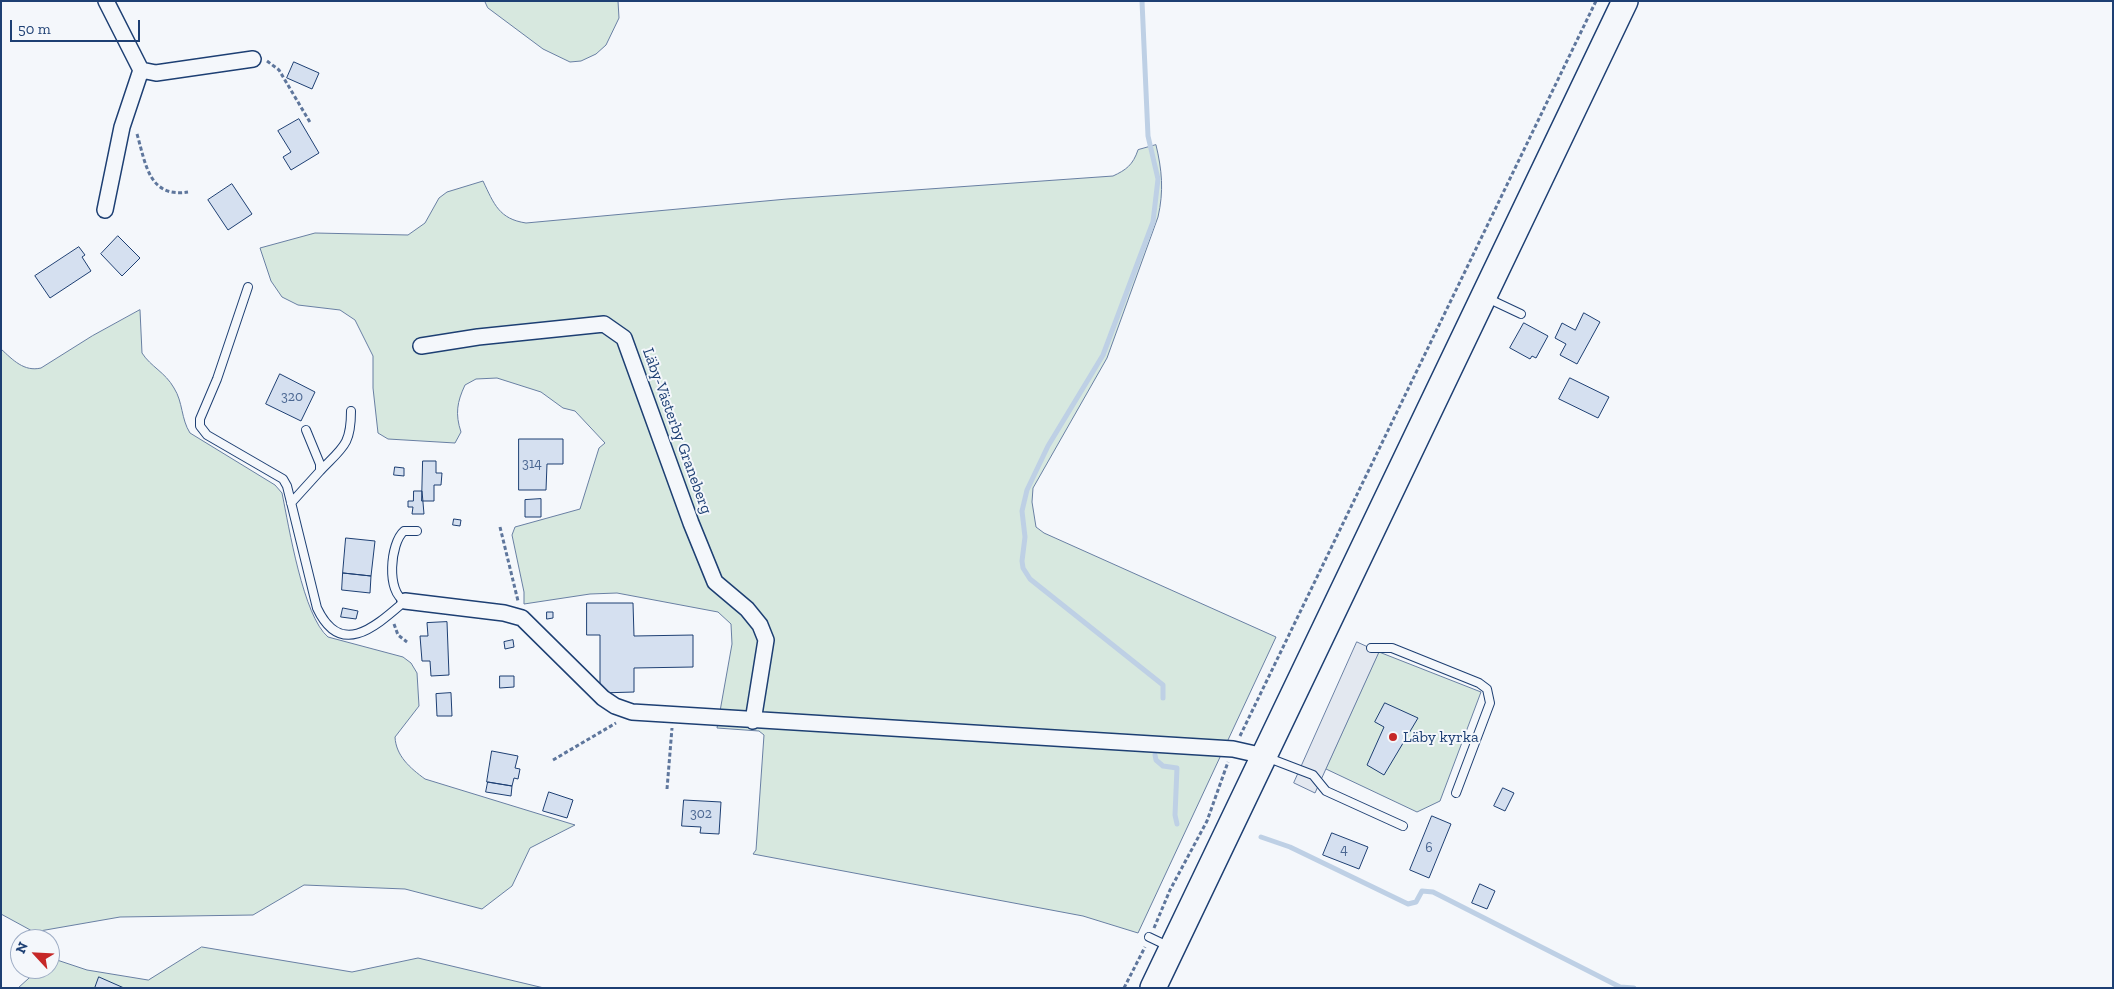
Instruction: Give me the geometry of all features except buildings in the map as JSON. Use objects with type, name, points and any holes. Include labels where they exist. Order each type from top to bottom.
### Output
[{"type":"main road","points":[[1153,988],[1625,1]]},
{"type":"street","points":[[105,210],[122,127],[141,70],[106,1]]},
{"type":"street","points":[[141,70],[156,74],[252,59]]},
{"type":"street","name":"Läby-Västerby Graneberg","points":[[421,346],[478,337],[604,324],[624,338],[691,523],[715,582],[747,609],[760,625],[766,640],[753,720]]},
{"type":"street","points":[[399,606],[504,613],[522,618],[603,698],[615,706],[637,712],[675,716],[1233,749],[1264,756]]},
{"type":"lane","points":[[248,287],[217,379],[200,418],[200,426],[207,435],[278,475],[287,486],[318,608],[328,627],[336,633],[345,636],[364,632],[378,625],[399,606],[394,588],[395,549],[404,531],[417,531]]},
{"type":"lane","points":[[1483,296],[1521,314]]},
{"type":"lane","points":[[291,503],[346,444],[351,431],[351,411]]},
{"type":"lane","points":[[306,430],[320,464],[320,471]]},
{"type":"lane","points":[[1371,648],[1392,648],[1479,683],[1487,689],[1490,703],[1456,793]]},
{"type":"lane","points":[[1264,756],[1313,775],[1326,791],[1403,826]]},
{"type":"lane","points":[[1149,938],[1172,949]]},
{"type":"path","points":[[1124,988],[1170,890],[1207,820],[1233,749],[1596,1]]},
{"type":"path","points":[[252,59],[260,58],[279,70],[311,124]]},
{"type":"path","points":[[131,98],[138,135],[156,186],[166,192],[188,192]]},
{"type":"path","points":[[500,527],[522,618]]},
{"type":"path","points":[[399,606],[395,630],[408,642]]},
{"type":"path","points":[[553,760],[637,712]]},
{"type":"path","points":[[667,789],[672,729],[675,716]]},
{"type":"shaded area","points":[[485,1],[618,1],[619,18],[606,45],[596,54],[581,61],[570,62],[543,49],[488,8]]},
{"type":"shaded area","points":[[1156,145],[1162,181],[1158,217],[1107,358],[1033,488],[1032,502],[1036,527],[1044,533],[1276,637],[1138,933],[1083,916],[753,854],[756,850],[764,735],[759,731],[717,728],[732,644],[731,624],[718,612],[617,593],[590,594],[524,604],[524,592],[512,535],[515,527],[580,509],[599,448],[605,443],[575,411],[563,408],[541,392],[497,378],[476,379],[465,385],[458,408],[461,432],[455,443],[388,439],[378,433],[373,388],[373,356],[355,320],[340,310],[298,305],[282,297],[271,281],[260,248],[315,233],[408,235],[425,223],[439,198],[447,192],[483,181],[494,203],[503,214],[509,218],[526,223],[787,199],[1113,176],[1122,172],[1134,160],[1138,150]]},
{"type":"shaded area","points":[[140,310],[142,353],[170,382],[177,393],[190,433],[275,485],[282,493],[298,570],[311,610],[319,626],[328,637],[403,657],[411,663],[417,673],[419,706],[395,737],[398,750],[405,761],[425,779],[575,825],[530,848],[512,886],[482,909],[405,889],[304,885],[253,915],[120,917],[51,929],[28,929],[1,914],[1,349],[24,367],[35,369],[41,368],[92,336]]},
{"type":"shaded area","points":[[1357,642],[1379,652],[1315,793],[1294,783]]},
{"type":"shaded area","points":[[1379,652],[1481,692],[1440,801],[1417,812],[1326,769]]},
{"type":"shaded area","points":[[202,947],[352,972],[418,958],[544,988],[18,988],[28,979],[60,979],[60,961],[87,970],[148,980]]},
{"type":"waterway","points":[[1142,1],[1148,136],[1158,179],[1153,222],[1103,355],[1048,446],[1027,490],[1022,511],[1025,537],[1022,561],[1023,568],[1030,579],[1163,685],[1163,698]]},
{"type":"waterway","points":[[1155,755],[1156,760],[1163,766],[1177,768],[1175,815],[1177,824]]},
{"type":"waterway","points":[[1261,837],[1290,847],[1408,904],[1416,902],[1422,891],[1433,892],[1620,987],[1634,988]]},
{"type":"place","name":"Läby kyrka","points":[[1393,737]]}]
